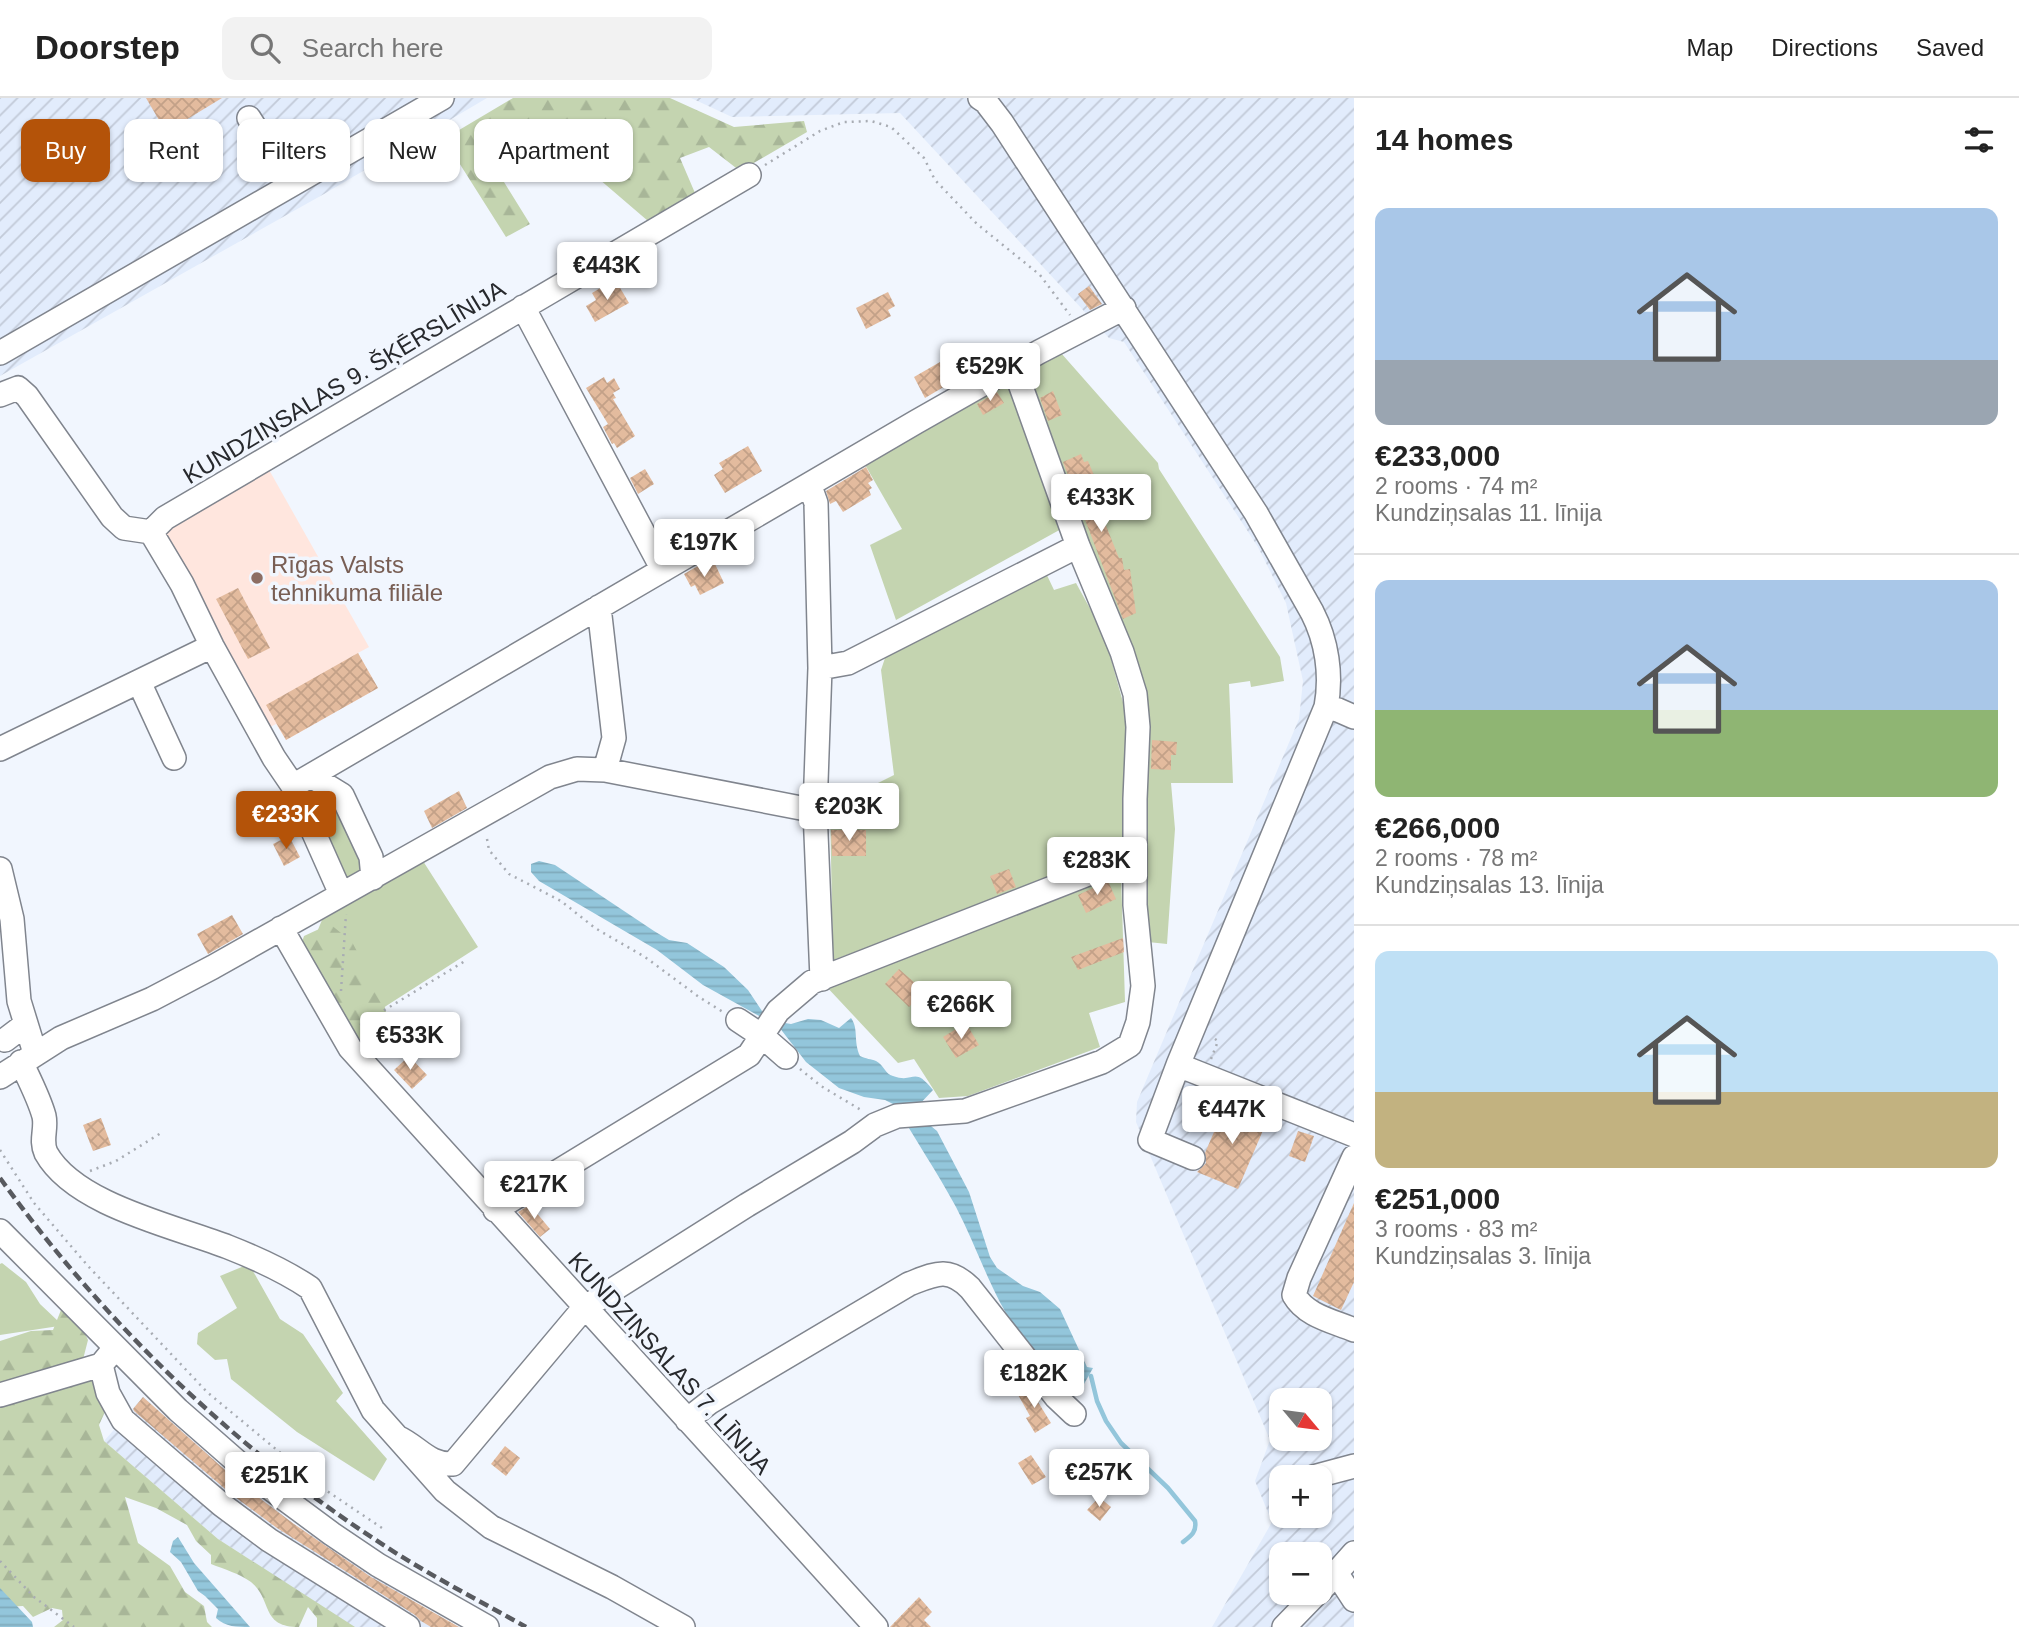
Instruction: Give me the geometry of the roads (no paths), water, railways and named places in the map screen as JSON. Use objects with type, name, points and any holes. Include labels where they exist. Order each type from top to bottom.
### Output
[{"type":"street","points":[[0,353],[442,98]]},
{"type":"street","points":[[985,99],[1256,513],[1320,627],[1325,648],[1328,685],[1326,707],[1178,1065],[1150,1140],[1193,1158]]},
{"type":"street","points":[[248,118],[290,185]]},
{"type":"street","name":"KUNDZIŅSALAS 9. ŠĶĒRSLĪNIJA","points":[[150,532],[165,518],[749,175]]},
{"type":"street","points":[[523,307],[663,570]]},
{"type":"street","points":[[302,781],[1014,367],[1124,308]]},
{"type":"street","points":[[397,1437],[439,1464],[453,1464],[584,1308],[875,1125],[897,1116],[922,1112],[941,1114],[965,1111],[1102,1062],[1130,1045],[1138,1022],[1143,986],[1134,856],[1138,727],[1135,694],[1122,652],[1078,546],[1014,367]]},
{"type":"street","points":[[9,392],[27,396],[112,517],[124,528],[150,532],[182,584],[212,646],[274,758],[302,781],[342,795],[371,857],[373,878]]},
{"type":"street","points":[[810,486],[816,503],[820,668],[816,810],[822,979]]},
{"type":"street","points":[[820,668],[848,663],[1078,546]]},
{"type":"street","points":[[599,607],[614,738],[605,770]]},
{"type":"street","points":[[0,749],[212,646]]},
{"type":"street","points":[[139,682],[174,758]]},
{"type":"street","points":[[1326,707],[1354,717]]},
{"type":"street","points":[[0,1077],[61,1038],[152,999],[281,928],[344,901],[373,878],[482,829],[550,777],[578,769],[605,770],[816,810]]},
{"type":"street","points":[[302,781],[344,901]]},
{"type":"street","points":[[495,1210],[759,1041],[778,1012],[812,982],[1134,856]]},
{"type":"street","points":[[0,869],[12,919],[19,1001],[26,1024],[28,1058],[45,1118],[42,1141],[57,1167],[80,1189],[101,1201],[231,1248],[310,1287],[373,1410],[445,1491],[491,1527],[612,1587],[683,1627]]},
{"type":"street","name":"KUNDZIŅSALAS 7. LĪNIJA","points":[[281,928],[350,1048],[876,1627]]},
{"type":"street","points":[[738,1020],[759,1041],[786,1057]]},
{"type":"street","points":[[5,1041],[26,1024]]},
{"type":"street","points":[[1178,1065],[1354,1135]]},
{"type":"street","points":[[1354,1157],[1294,1294],[1299,1303],[1310,1312],[1354,1330]]},
{"type":"street","points":[[0,1231],[108,1357],[291,1506],[378,1565],[487,1627]]},
{"type":"street","points":[[687,1420],[710,1402],[898,1291],[939,1273],[961,1279],[970,1288],[1056,1396],[1074,1414]]},
{"type":"street","points":[[0,1395],[108,1357]]},
{"type":"street","points":[[108,1357],[108,1393],[124,1420],[222,1505],[269,1540],[408,1627]]},
{"type":"street","points":[[1332,1472],[1354,1466]]},
{"type":"street","points":[[1332,1579],[1354,1553]]},
{"type":"street","points":[[1337,1574],[1354,1600]]},
{"type":"street","points":[[1284,1627],[1306,1605]]},
{"type":"water","points":[[539,861],[555,865],[654,931],[669,940],[687,943],[724,967],[748,990],[762,1011],[773,1021],[791,1024],[808,1019],[821,1020],[839,1028],[851,1018],[860,1056],[876,1061],[890,1075],[921,1078],[933,1090],[917,1107],[926,1122],[937,1131],[969,1192],[990,1257],[997,1268],[1023,1286],[1040,1292],[1060,1309],[1087,1367],[1093,1368],[1084,1384],[1058,1371],[1036,1353],[1018,1332],[991,1285],[956,1207],[895,1105],[839,1088],[806,1062],[779,1027],[703,985],[657,950],[539,881],[531,872],[531,864]]},
{"type":"water","points":[[178,1537],[194,1563],[250,1627],[232,1626],[216,1618],[218,1609],[198,1591],[181,1562],[170,1552],[173,1541]]},
{"type":"water","points":[[0,1588],[32,1622],[33,1627],[0,1627]]},
{"type":"waterway","points":[[1091,1376],[1097,1401],[1106,1421],[1121,1443],[1168,1488],[1195,1521],[1194,1531],[1183,1542]]},
{"type":"railway","points":[[0,1178],[41,1232],[129,1334],[227,1427],[278,1470],[388,1548],[526,1627]]},
{"type":"place","name":"Rīgas Valsts tehnikuma filiāle","points":[[257,578]]}]
